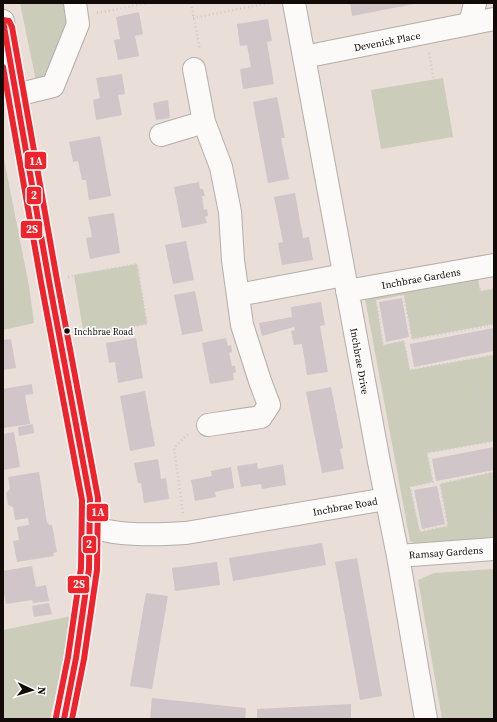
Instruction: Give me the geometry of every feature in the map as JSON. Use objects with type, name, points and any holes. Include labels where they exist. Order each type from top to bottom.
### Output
[{"type":"street","name":"Inchbrae Drive","points":[[294,3],[385,495],[398,556],[426,719]]},
{"type":"street","points":[[470,24],[475,3]]},
{"type":"street","points":[[16,95],[54,86],[78,24],[76,10]]},
{"type":"street","name":"Devenick Place","points":[[304,57],[494,19]]},
{"type":"street","points":[[3,26],[90,499],[89,569],[84,611],[64,719]]},
{"type":"street","points":[[194,69],[204,122],[221,167],[230,212],[233,260],[242,325],[268,405],[261,417],[208,425]]},
{"type":"street","points":[[161,135],[204,122]]},
{"type":"street","name":"Inchbrae Gardens","points":[[238,295],[494,265]]},
{"type":"street","name":"Inchbrae Road","points":[[90,527],[108,532],[167,534],[186,533],[385,495]]},
{"type":"street","name":"Ramsay Gardens","points":[[398,556],[494,549]]},
{"type":"path","points":[[76,10],[148,3]]},
{"type":"path","points":[[190,3],[204,67],[194,69]]},
{"type":"path","points":[[193,18],[269,3]]},
{"type":"path","points":[[426,33],[434,81]]},
{"type":"path","points":[[68,277],[137,264],[147,324],[79,336]]},
{"type":"path","points":[[3,277],[14,282]]},
{"type":"path","points":[[3,288],[14,282],[32,279]]},
{"type":"path","points":[[478,282],[487,326]]},
{"type":"path","points":[[441,288],[449,332]]},
{"type":"path","points":[[480,292],[494,289]]},
{"type":"path","points":[[404,295],[412,339],[494,324]]},
{"type":"path","points":[[376,300],[384,346]]},
{"type":"path","points":[[358,351],[404,341],[409,370]]},
{"type":"path","points":[[364,379],[494,355]]},
{"type":"path","points":[[472,359],[487,442]]},
{"type":"path","points":[[186,533],[174,448],[195,426],[208,425]]},
{"type":"path","points":[[379,462],[494,441]]},
{"type":"path","points":[[385,495],[410,486],[432,482],[427,453]]},
{"type":"path","points":[[448,526],[440,484],[494,472]]},
{"type":"path","points":[[474,476],[483,520]]},
{"type":"path","points":[[410,486],[419,532],[494,518]]},
{"type":"green space","points":[[20,3],[65,3],[69,27],[50,77],[36,81]]},
{"type":"green space","points":[[443,78],[453,137],[381,149],[371,90]]},
{"type":"green space","points":[[3,154],[29,286],[34,323],[3,330]]},
{"type":"green space","points":[[137,264],[147,324],[84,336],[74,275]]},
{"type":"green space","points":[[477,272],[480,291],[494,289],[494,324],[412,339],[404,295],[376,300],[383,345],[404,341],[410,370],[494,355],[494,441],[427,453],[433,482],[410,487],[420,532],[448,526],[440,484],[494,472],[494,539],[416,544],[410,541],[364,293]]},
{"type":"green space","points":[[494,569],[494,719],[442,719],[418,580],[434,573]]},
{"type":"green space","points":[[72,616],[50,719],[3,719],[3,630]]},
{"type":"building","points":[[350,3],[414,3],[414,4],[352,16]]},
{"type":"building","points":[[139,12],[143,34],[135,36],[139,56],[118,60],[114,40],[120,39],[116,17]]},
{"type":"building","points":[[268,19],[272,41],[267,42],[274,84],[243,89],[240,69],[251,67],[247,45],[240,46],[237,24]]},
{"type":"building","points":[[122,74],[125,94],[118,95],[122,115],[96,120],[93,100],[100,98],[96,78]]},
{"type":"building","points":[[277,97],[285,138],[281,138],[289,179],[268,183],[253,102]]},
{"type":"building","points":[[168,100],[170,118],[156,120],[153,103]]},
{"type":"building","points":[[100,136],[111,196],[89,200],[86,180],[82,180],[78,161],[73,162],[69,142]]},
{"type":"building","points":[[199,182],[200,189],[203,189],[205,196],[202,196],[204,210],[207,209],[208,216],[205,217],[207,223],[182,228],[174,187]]},
{"type":"building","points":[[295,193],[303,238],[309,237],[313,260],[282,265],[278,243],[283,242],[274,197]]},
{"type":"building","points":[[114,213],[120,253],[90,259],[86,238],[92,237],[88,217]]},
{"type":"building","points":[[186,241],[194,280],[173,284],[165,245]]},
{"type":"building","points":[[195,291],[203,331],[182,335],[174,295]]},
{"type":"building","points":[[402,298],[409,337],[386,342],[379,302]]},
{"type":"building","points":[[321,302],[325,325],[320,326],[328,372],[307,375],[302,344],[294,345],[291,331],[295,330],[294,327],[262,336],[259,323],[292,317],[291,307]]},
{"type":"building","points":[[494,328],[494,351],[414,367],[410,344]]},
{"type":"building","points":[[3,336],[4,340],[11,339],[16,368],[3,370]]},
{"type":"building","points":[[136,338],[143,378],[118,383],[115,362],[109,363],[106,343]]},
{"type":"building","points":[[226,338],[228,346],[231,345],[232,352],[229,353],[232,366],[235,366],[236,372],[233,373],[234,380],[210,384],[202,343]]},
{"type":"building","points":[[32,384],[33,394],[25,395],[30,424],[3,428],[3,389]]},
{"type":"building","points":[[331,387],[343,448],[340,449],[344,469],[322,473],[306,392]]},
{"type":"building","points":[[145,391],[155,446],[130,451],[120,396]]},
{"type":"building","points":[[33,424],[34,433],[19,436],[18,427]]},
{"type":"building","points":[[14,432],[20,467],[3,470],[3,434]]},
{"type":"building","points":[[494,447],[494,470],[436,481],[432,459]]},
{"type":"building","points":[[158,459],[161,479],[166,478],[169,499],[144,503],[141,483],[138,483],[134,463]]},
{"type":"building","points":[[257,463],[258,469],[283,464],[286,485],[262,489],[261,484],[241,487],[237,466]]},
{"type":"building","points":[[231,467],[234,488],[215,492],[216,497],[195,501],[191,480],[212,476],[211,471]]},
{"type":"building","points":[[39,472],[47,523],[48,522],[49,525],[52,525],[57,552],[53,553],[54,556],[17,562],[13,541],[19,540],[17,527],[29,525],[28,518],[15,520],[13,507],[8,505],[6,493],[10,489],[8,477]]},
{"type":"building","points":[[437,486],[445,524],[422,529],[414,490]]},
{"type":"building","points":[[322,543],[326,565],[233,581],[229,558]]},
{"type":"building","points":[[357,558],[382,696],[360,700],[335,562]]},
{"type":"building","points":[[217,562],[220,585],[175,591],[172,568]]},
{"type":"building","points":[[32,566],[36,587],[46,585],[49,601],[33,603],[32,600],[6,604],[3,588],[3,571]]},
{"type":"building","points":[[146,593],[168,596],[152,689],[130,686]]},
{"type":"building","points":[[49,603],[52,614],[34,617],[32,606]]},
{"type":"building","points":[[152,698],[246,708],[245,719],[150,719]]},
{"type":"building","points":[[351,704],[351,719],[257,719],[257,709]]},
{"type":"transit line","name":"1A","points":[[3,20],[9,21],[12,27],[98,498],[97,570],[84,659],[72,719]]},
{"type":"transit line","name":"2","points":[[3,21],[49,281],[90,499],[89,569],[76,658],[64,719]]},
{"type":"transit line","name":"2S","points":[[3,67],[41,282],[82,500],[81,568],[68,657],[56,717]]},
{"type":"place","name":"Inchbrae Road","points":[[67,331]]}]
